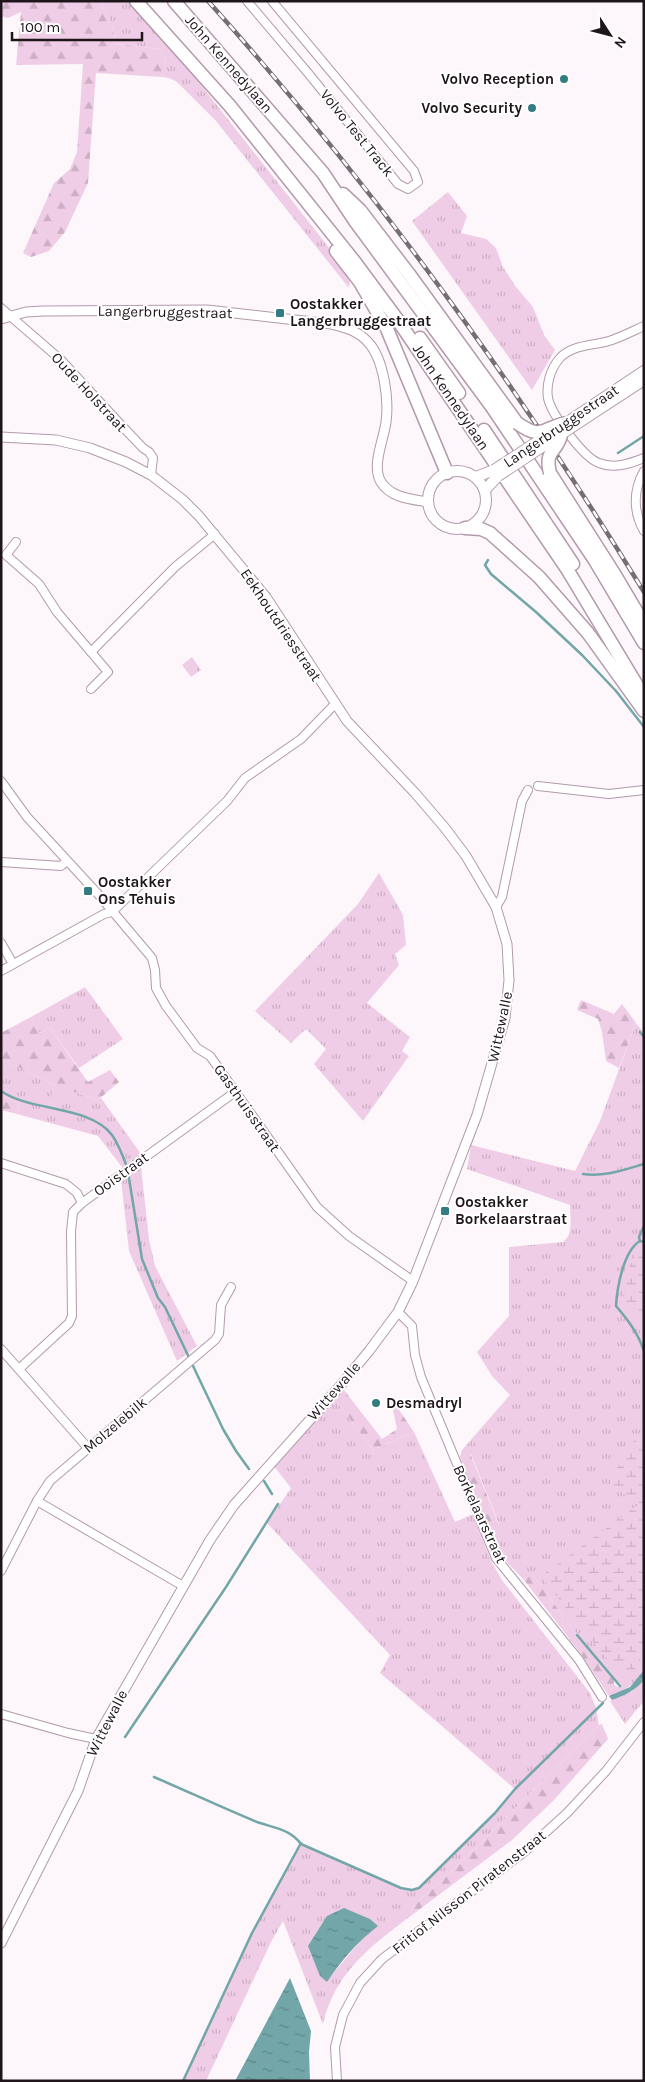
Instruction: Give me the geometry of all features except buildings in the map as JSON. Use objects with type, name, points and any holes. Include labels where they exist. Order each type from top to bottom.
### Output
[{"type":"highway","points":[[136,1],[150,22],[241,128],[360,282],[388,330],[447,473]]},
{"type":"highway","name":"John Kennedylaan","points":[[136,1],[230,106],[349,253],[462,412],[566,569],[644,697]]},
{"type":"highway","name":"John Kennedylaan","points":[[146,1],[303,184],[423,341],[536,506],[644,681]]},
{"type":"highway","name":"John Kennedylaan","points":[[174,1],[322,173],[355,221],[492,407],[594,559],[644,643]]},
{"type":"highway","points":[[322,173],[366,218],[517,423],[530,432],[545,432],[555,425],[569,424]]},
{"type":"highway","points":[[561,435],[559,441],[549,454],[550,473],[644,624]]},
{"type":"highway","points":[[465,528],[481,529],[490,533],[539,577],[588,633],[644,712]]},
{"type":"main road","name":"Langerbruggestraat","points":[[485,490],[496,473],[644,371]]},
{"type":"main road","name":"Langerbruggestraat","points":[[476,478],[496,473],[561,435],[569,424],[644,380]]},
{"type":"main road","points":[[462,471],[476,478],[485,490],[487,500],[481,518],[465,528],[456,529],[440,523],[434,518],[428,502],[433,484],[439,478],[447,473],[462,471]]},
{"type":"street","name":"Volvo Test Track","points":[[247,1],[398,184],[408,189],[418,182],[414,171],[272,1]]},
{"type":"street","points":[[1,308],[5,317]]},
{"type":"street","name":"Langerbruggestraat","points":[[5,317],[44,311],[207,310],[347,327],[369,343],[377,357],[384,378],[387,402],[386,421],[378,463],[380,481],[396,495],[428,502]]},
{"type":"street","name":"Oude Holstraat","points":[[5,317],[61,360],[121,425],[149,452],[153,458],[151,475]]},
{"type":"street","points":[[644,326],[615,339],[572,350],[564,354],[551,371],[548,392],[549,401],[576,446],[591,460],[607,465],[619,466],[644,458]]},
{"type":"street","name":"Eekhoutdriesstraat","points":[[1,436],[56,440],[90,448],[126,462],[151,475],[182,499],[216,534],[266,597],[347,721],[415,793],[456,842],[496,908]]},
{"type":"street","points":[[644,471],[636,491],[636,506],[639,522],[644,531]]},
{"type":"street","points":[[91,652],[175,566],[216,534]]},
{"type":"street","points":[[16,542],[3,557],[39,584],[56,612],[108,672],[91,689]]},
{"type":"street","points":[[1,971],[104,914],[112,912],[227,801],[245,778],[301,739],[335,704]]},
{"type":"street","name":"Gasthuisstraat","points":[[1,781],[16,799],[19,808],[152,958],[156,988],[166,1006],[197,1048],[210,1056],[317,1207],[349,1236],[413,1281]]},
{"type":"street","points":[[538,786],[609,794],[644,790]]},
{"type":"street","points":[[496,908],[502,896],[522,801],[528,790]]},
{"type":"street","points":[[1,862],[61,866],[67,861]]},
{"type":"street","name":"Wittewalle","points":[[1,1943],[78,1791],[96,1738],[183,1586],[234,1504],[369,1351],[398,1312],[413,1281],[477,1115],[505,1018],[509,980],[507,944],[496,908]]},
{"type":"street","points":[[1,943],[13,964]]},
{"type":"street","name":"Ooistraat","points":[[1,1164],[66,1184],[77,1193],[82,1203],[236,1092]]},
{"type":"street","points":[[19,1369],[69,1323],[72,1316],[71,1232],[73,1212],[82,1203]]},
{"type":"street","name":"Molzelebilk","points":[[1,1571],[50,1481],[215,1340],[218,1334],[221,1304],[231,1287]]},
{"type":"street","name":"Borkelaarstraat","points":[[398,1312],[412,1326],[415,1354],[421,1377],[496,1558],[579,1660],[602,1697]]},
{"type":"street","points":[[1,1349],[88,1448]]},
{"type":"street","points":[[38,1501],[183,1586]]},
{"type":"street","points":[[1,1714],[68,1733],[96,1738]]},
{"type":"street","name":"Fritiof Nilsson Piratenstraat","points":[[337,2081],[335,2047],[343,2015],[360,1983],[382,1960],[523,1853],[567,1813],[606,1771],[644,1722]]},
{"type":"green space","points":[[1,1],[100,1],[112,26],[116,44],[159,49],[166,60],[162,77],[96,73],[88,183],[65,232],[49,251],[31,257],[23,253],[54,183],[70,169],[77,152],[83,64],[16,65],[21,12],[8,18],[1,16]]},
{"type":"green space","points":[[100,1],[127,1],[190,71],[345,268],[350,279],[349,288],[216,121],[177,82],[162,77],[166,60],[159,49],[116,44],[112,26]]},
{"type":"green space","points":[[448,192],[467,216],[461,233],[486,239],[496,248],[503,267],[516,287],[533,307],[544,335],[555,350],[532,390],[412,221]]},
{"type":"green space","points":[[192,657],[201,670],[191,677],[182,665]]},
{"type":"green space","points":[[379,873],[403,915],[406,945],[395,954],[399,965],[367,1003],[410,1037],[402,1051],[409,1056],[363,1121],[314,1064],[326,1049],[306,1029],[291,1043],[255,1011],[358,904]]},
{"type":"green space","points":[[85,987],[123,1039],[79,1068],[50,1028],[40,1033],[31,1017]]},
{"type":"green space","points":[[581,1000],[614,1014],[622,1004],[636,1023],[619,1068],[606,1061],[598,1019],[577,1010]]},
{"type":"green space","points":[[31,1017],[40,1033],[50,1028],[88,1082],[110,1070],[119,1082],[98,1100],[68,1090],[64,1101],[51,1096],[55,1085],[1,1059],[1,1033]]},
{"type":"green space","points":[[636,1023],[644,1033],[644,1670],[629,1687],[609,1696],[605,1690],[610,1690],[614,1685],[618,1687],[621,1684],[614,1680],[533,1575],[524,1580],[499,1554],[489,1529],[499,1524],[471,1454],[460,1457],[462,1450],[510,1395],[492,1376],[477,1352],[509,1316],[509,1247],[563,1242],[569,1235],[570,1230],[570,1205],[467,1169],[471,1145],[575,1171],[600,1121]]},
{"type":"green space","points":[[1,1059],[55,1085],[51,1096],[68,1090],[98,1100],[101,1098],[141,1154],[122,1167],[98,1136],[17,1114],[19,1103],[1,1095]]},
{"type":"green space","points":[[1,1095],[19,1103],[17,1114],[1,1110]]},
{"type":"green space","points":[[141,1167],[149,1239],[155,1266],[197,1346],[177,1361],[129,1251],[121,1180]]},
{"type":"green space","points":[[638,1249],[644,1249],[644,1327],[623,1300],[630,1266]]},
{"type":"green space","points":[[344,1390],[382,1439],[397,1429],[390,1396],[414,1432],[373,1450],[335,1399]]},
{"type":"green space","points":[[335,1399],[373,1450],[414,1432],[455,1522],[473,1514],[491,1561],[502,1580],[590,1693],[596,1708],[599,1725],[451,1872],[414,1905],[411,1912],[412,1915],[383,1937],[357,1961],[336,1989],[323,2024],[283,1921],[271,1942],[206,2081],[183,2081],[252,1933],[301,1843],[401,1888],[412,1890],[419,1888],[495,1813],[515,1789],[380,1673],[390,1655],[267,1523],[291,1488],[273,1465]],"holes":[[[327,1916],[377,1926],[362,1939],[326,1982]]]},
{"type":"green space","points":[[639,1433],[642,1437],[644,1478],[644,1651],[634,1670],[624,1678],[582,1629],[541,1576],[638,1505],[611,1484],[610,1480]]},
{"type":"green space","points":[[470,1453],[499,1525],[489,1529],[460,1457]]},
{"type":"green space","points":[[533,1575],[569,1624],[608,1671],[614,1680],[614,1687],[610,1690],[605,1690],[581,1654],[524,1580]]},
{"type":"green space","points":[[644,1680],[644,1701],[625,1724],[610,1701],[631,1692]]},
{"type":"green space","points":[[602,1724],[608,1739],[554,1800],[512,1840],[412,1915],[411,1912],[414,1905],[451,1872]]},
{"type":"water","points":[[644,1670],[644,1680],[641,1684],[630,1692],[612,1700],[609,1696],[630,1687]]},
{"type":"water","points":[[344,1908],[370,1919],[378,1926],[350,1952],[327,1982],[320,1976],[308,1946],[327,1916]]},
{"type":"water","points":[[290,1978],[311,2031],[309,2052],[310,2081],[235,2081]]},
{"type":"waterway","points":[[618,453],[644,436]]},
{"type":"waterway","points":[[488,560],[485,565],[491,574],[536,612],[582,655],[616,691],[644,727]]},
{"type":"waterway","points":[[640,1032],[644,1037]]},
{"type":"waterway","points":[[1,1091],[13,1098],[75,1113],[102,1125],[112,1135],[127,1167]]},
{"type":"waterway","points":[[583,1174],[606,1174],[644,1164]]},
{"type":"waterway","points":[[128,1172],[142,1259],[158,1298],[165,1307],[223,1429],[249,1469]]},
{"type":"waterway","points":[[644,1226],[639,1237],[640,1241],[644,1242]]},
{"type":"waterway","points":[[640,1241],[634,1246],[625,1261],[616,1306],[639,1338],[644,1351]]},
{"type":"waterway","points":[[264,1481],[272,1494]]},
{"type":"waterway","points":[[125,1737],[226,1587],[278,1504]]},
{"type":"waterway","points":[[577,1635],[620,1686]]},
{"type":"waterway","points":[[154,1777],[257,1822],[281,1830],[292,1835],[301,1844],[401,1888],[412,1890],[419,1888],[495,1813],[515,1789],[603,1703]]},
{"type":"waterway","points":[[183,2081],[252,1933],[301,1843]]},
{"type":"railway","points":[[208,1],[269,70],[327,141],[440,287],[545,437],[644,592]]},
{"type":"place","name":"Volvo Reception","points":[[564,79]]},
{"type":"place","name":"Volvo Security","points":[[532,108]]},
{"type":"place","name":"Oostakker Langerbruggestraat","points":[[280,313]]},
{"type":"place","name":"Oostakker Ons Tehuis","points":[[88,891]]},
{"type":"place","name":"Oostakker Borkelaarstraat","points":[[445,1211]]},
{"type":"place","name":"Desmadryl","points":[[376,1403]]}]
